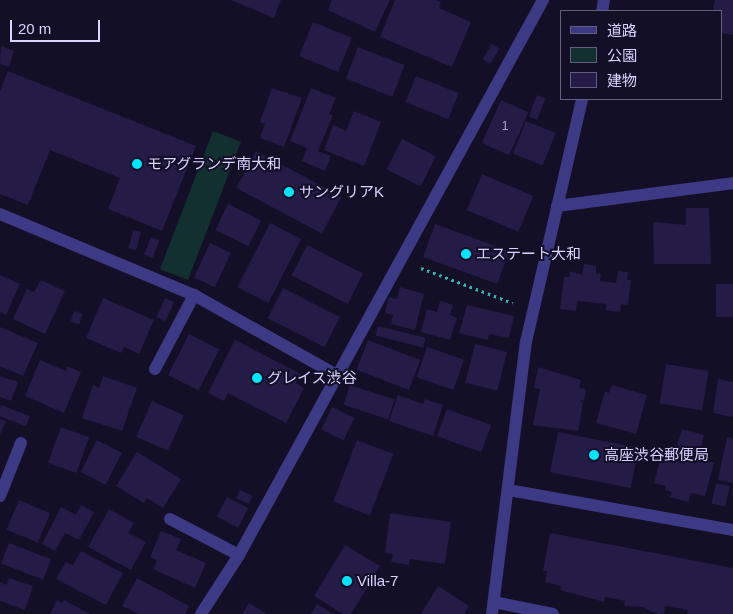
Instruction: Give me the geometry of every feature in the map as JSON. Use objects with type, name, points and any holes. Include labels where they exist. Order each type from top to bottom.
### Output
[{"type":"street","points":[[201,614],[238,555],[335,374],[543,0]]},
{"type":"street","points":[[554,614],[493,608],[532,310],[582,100]]},
{"type":"street","points":[[557,206],[733,183]]},
{"type":"street","points":[[0,214],[194,295],[335,374]]},
{"type":"street","points":[[155,369],[194,295]]},
{"type":"street","points":[[0,496],[22,443]]},
{"type":"street","points":[[508,490],[733,530]]},
{"type":"street","points":[[170,519],[238,555]]},
{"type":"path","points":[[398,260],[532,310]]},
{"type":"green space","points":[[213,131],[241,142],[188,280],[160,269]]},
{"type":"building","points":[[231,0],[281,0],[274,18]]},
{"type":"building","points":[[332,0],[390,0],[375,32],[328,10]]},
{"type":"building","points":[[395,0],[435,0],[441,2],[439,8],[471,22],[452,67],[380,37]]},
{"type":"building","points":[[715,0],[733,0],[733,35],[723,33],[723,10],[713,10]]},
{"type":"building","points":[[313,22],[352,38],[338,72],[299,56]]},
{"type":"building","points":[[492,44],[500,49],[490,64],[482,59]]},
{"type":"building","points":[[1,46],[14,51],[9,67],[0,64]]},
{"type":"building","points":[[358,47],[405,65],[392,97],[346,79]]},
{"type":"building","name":"モアグランデ南大和","points":[[8,71],[196,146],[162,231],[108,209],[120,178],[50,150],[28,205],[0,194],[0,91]]},
{"type":"building","points":[[416,76],[459,93],[448,119],[406,102]]},
{"type":"building","points":[[272,88],[302,98],[284,147],[260,138],[265,124],[260,122]]},
{"type":"building","points":[[311,88],[336,98],[329,114],[333,115],[318,151],[331,156],[325,171],[302,161],[307,148],[290,141]]},
{"type":"building","points":[[537,95],[545,98],[537,120],[529,116]]},
{"type":"building","points":[[501,100],[528,112],[509,155],[482,143]]},
{"type":"building","points":[[354,111],[381,122],[364,166],[324,150],[333,125],[346,131]]},
{"type":"building","points":[[526,121],[556,133],[543,165],[513,153]]},
{"type":"building","points":[[402,139],[436,156],[420,187],[387,169]]},
{"type":"building","name":"サングリアK","points":[[256,151],[342,197],[322,234],[236,188]]},
{"type":"building","points":[[482,174],[534,196],[518,232],[467,210]]},
{"type":"building","points":[[228,204],[261,220],[249,246],[215,230]]},
{"type":"building","points":[[686,208],[709,208],[711,264],[654,264],[653,222],[686,225]]},
{"type":"building","points":[[270,223],[301,239],[268,303],[237,287]]},
{"type":"building","name":"エステート大和","points":[[435,224],[509,251],[497,284],[423,257]]},
{"type":"building","points":[[133,230],[141,232],[136,250],[128,248]]},
{"type":"building","points":[[151,237],[159,240],[153,258],[144,255]]},
{"type":"building","points":[[210,243],[231,253],[215,287],[194,277]]},
{"type":"building","points":[[307,245],[363,274],[348,304],[292,275]]},
{"type":"building","points":[[584,264],[596,266],[596,274],[601,274],[600,281],[616,283],[618,271],[628,272],[627,280],[631,280],[628,305],[621,304],[620,312],[606,310],[606,304],[577,301],[576,311],[560,309],[564,277],[569,277],[570,271],[582,275]]},
{"type":"building","points":[[0,275],[20,284],[6,315],[0,312]]},
{"type":"building","points":[[41,280],[65,291],[45,334],[13,319],[27,289],[34,292]]},
{"type":"building","points":[[716,284],[733,284],[733,317],[716,317]]},
{"type":"building","points":[[400,287],[424,294],[415,330],[391,324],[393,315],[385,313],[389,297],[397,299]]},
{"type":"building","points":[[283,288],[340,317],[325,347],[268,318]]},
{"type":"building","points":[[103,298],[154,320],[139,354],[124,347],[121,353],[86,338]]},
{"type":"building","points":[[165,298],[174,302],[166,321],[156,317]]},
{"type":"building","points":[[440,301],[453,305],[450,315],[457,318],[450,340],[421,332],[427,309],[437,312]]},
{"type":"building","points":[[467,305],[514,316],[509,338],[489,334],[488,340],[459,333]]},
{"type":"building","points":[[74,311],[83,314],[79,324],[71,321]]},
{"type":"building","points":[[378,326],[426,338],[423,348],[376,336]]},
{"type":"building","points":[[0,327],[38,343],[23,376],[0,366]]},
{"type":"building","points":[[189,334],[219,349],[198,390],[168,375]]},
{"type":"building","name":"グレイス渋谷","points":[[235,340],[301,374],[296,383],[304,388],[286,423],[228,393],[224,401],[208,393]]},
{"type":"building","points":[[368,340],[420,360],[409,390],[357,370]]},
{"type":"building","points":[[475,344],[507,352],[497,391],[465,383]]},
{"type":"building","points":[[427,347],[464,360],[453,390],[417,377]]},
{"type":"building","points":[[40,360],[66,371],[67,366],[81,372],[64,413],[25,396]]},
{"type":"building","points":[[666,364],[708,371],[702,410],[660,404]]},
{"type":"building","points":[[538,367],[581,380],[579,388],[586,389],[584,401],[580,400],[583,403],[578,431],[533,425],[540,389],[534,388]]},
{"type":"building","points":[[0,376],[18,382],[11,401],[0,397]]},
{"type":"building","points":[[103,376],[137,388],[122,431],[82,418],[93,385],[99,388]]},
{"type":"building","points":[[718,379],[733,382],[733,417],[713,413]]},
{"type":"building","points":[[350,385],[395,400],[388,419],[344,405]]},
{"type":"building","points":[[612,385],[647,395],[636,434],[596,423],[605,391],[609,393]]},
{"type":"building","points":[[398,395],[423,404],[425,399],[443,405],[433,436],[389,421]]},
{"type":"building","points":[[152,401],[184,415],[168,451],[136,437]]},
{"type":"building","points":[[1,405],[30,416],[26,426],[0,416]]},
{"type":"building","points":[[332,407],[354,418],[344,440],[321,429]]},
{"type":"building","points":[[447,409],[491,425],[481,452],[437,436]]},
{"type":"building","points":[[0,419],[6,421],[0,435]]},
{"type":"building","points":[[61,427],[89,437],[76,473],[48,463]]},
{"type":"building","points":[[682,429],[704,435],[698,458],[714,463],[705,496],[691,493],[688,502],[670,497],[672,492],[665,490],[666,486],[654,483],[664,446],[676,449]]},
{"type":"building","points":[[558,432],[638,448],[631,488],[550,472]]},
{"type":"building","points":[[727,437],[733,439],[733,483],[718,480]]},
{"type":"building","points":[[97,440],[122,453],[106,485],[81,472]]},
{"type":"building","points":[[357,440],[393,454],[370,516],[333,502]]},
{"type":"building","points":[[137,452],[181,479],[163,508],[147,498],[144,503],[116,486]]},
{"type":"building","points":[[716,483],[730,486],[725,506],[712,504]]},
{"type":"building","points":[[240,490],[253,496],[249,504],[236,498]]},
{"type":"building","points":[[227,497],[248,508],[238,528],[217,516]]},
{"type":"building","points":[[19,500],[50,513],[38,543],[6,529]]},
{"type":"building","points":[[81,505],[94,512],[79,540],[65,533],[55,551],[42,544],[61,507],[76,515]]},
{"type":"building","points":[[109,509],[134,523],[128,533],[146,542],[131,570],[88,547]]},
{"type":"building","points":[[390,513],[451,522],[445,564],[410,559],[409,565],[391,562],[393,554],[385,553]]},
{"type":"building","points":[[161,531],[181,539],[176,550],[206,563],[195,588],[153,569],[157,560],[150,557]]},
{"type":"building","points":[[550,533],[733,568],[733,614],[687,614],[688,610],[665,606],[664,614],[658,614],[642,607],[624,606],[625,601],[605,597],[604,602],[560,590],[561,586],[545,582],[547,571],[543,571]]},
{"type":"building","points":[[9,543],[51,559],[43,580],[1,564]]},
{"type":"building","name":"Villa-7","points":[[345,545],[380,566],[351,614],[343,614],[314,596]]},
{"type":"building","points":[[81,551],[123,573],[106,605],[56,579],[66,562],[73,565]]},
{"type":"building","points":[[9,578],[33,586],[25,610],[0,601],[0,582],[6,585]]},
{"type":"building","points":[[137,578],[189,606],[185,614],[139,614],[122,606]]},
{"type":"building","points":[[438,586],[469,606],[464,614],[421,614]]},
{"type":"building","points":[[57,600],[62,603],[64,600],[90,614],[50,614]]},
{"type":"building","points":[[249,603],[267,614],[242,614]]},
{"type":"building","points":[[317,604],[333,614],[311,614]]},
{"type":"place","name":"モアグランデ南大和","points":[[137,164]]},
{"type":"place","name":"サングリアK","points":[[289,192]]},
{"type":"place","name":"エステート大和","points":[[466,254]]},
{"type":"place","name":"グレイス渋谷","points":[[257,378]]},
{"type":"place","name":"高座渋谷郵便局","points":[[594,455]]},
{"type":"place","name":"Villa-7","points":[[347,581]]}]
